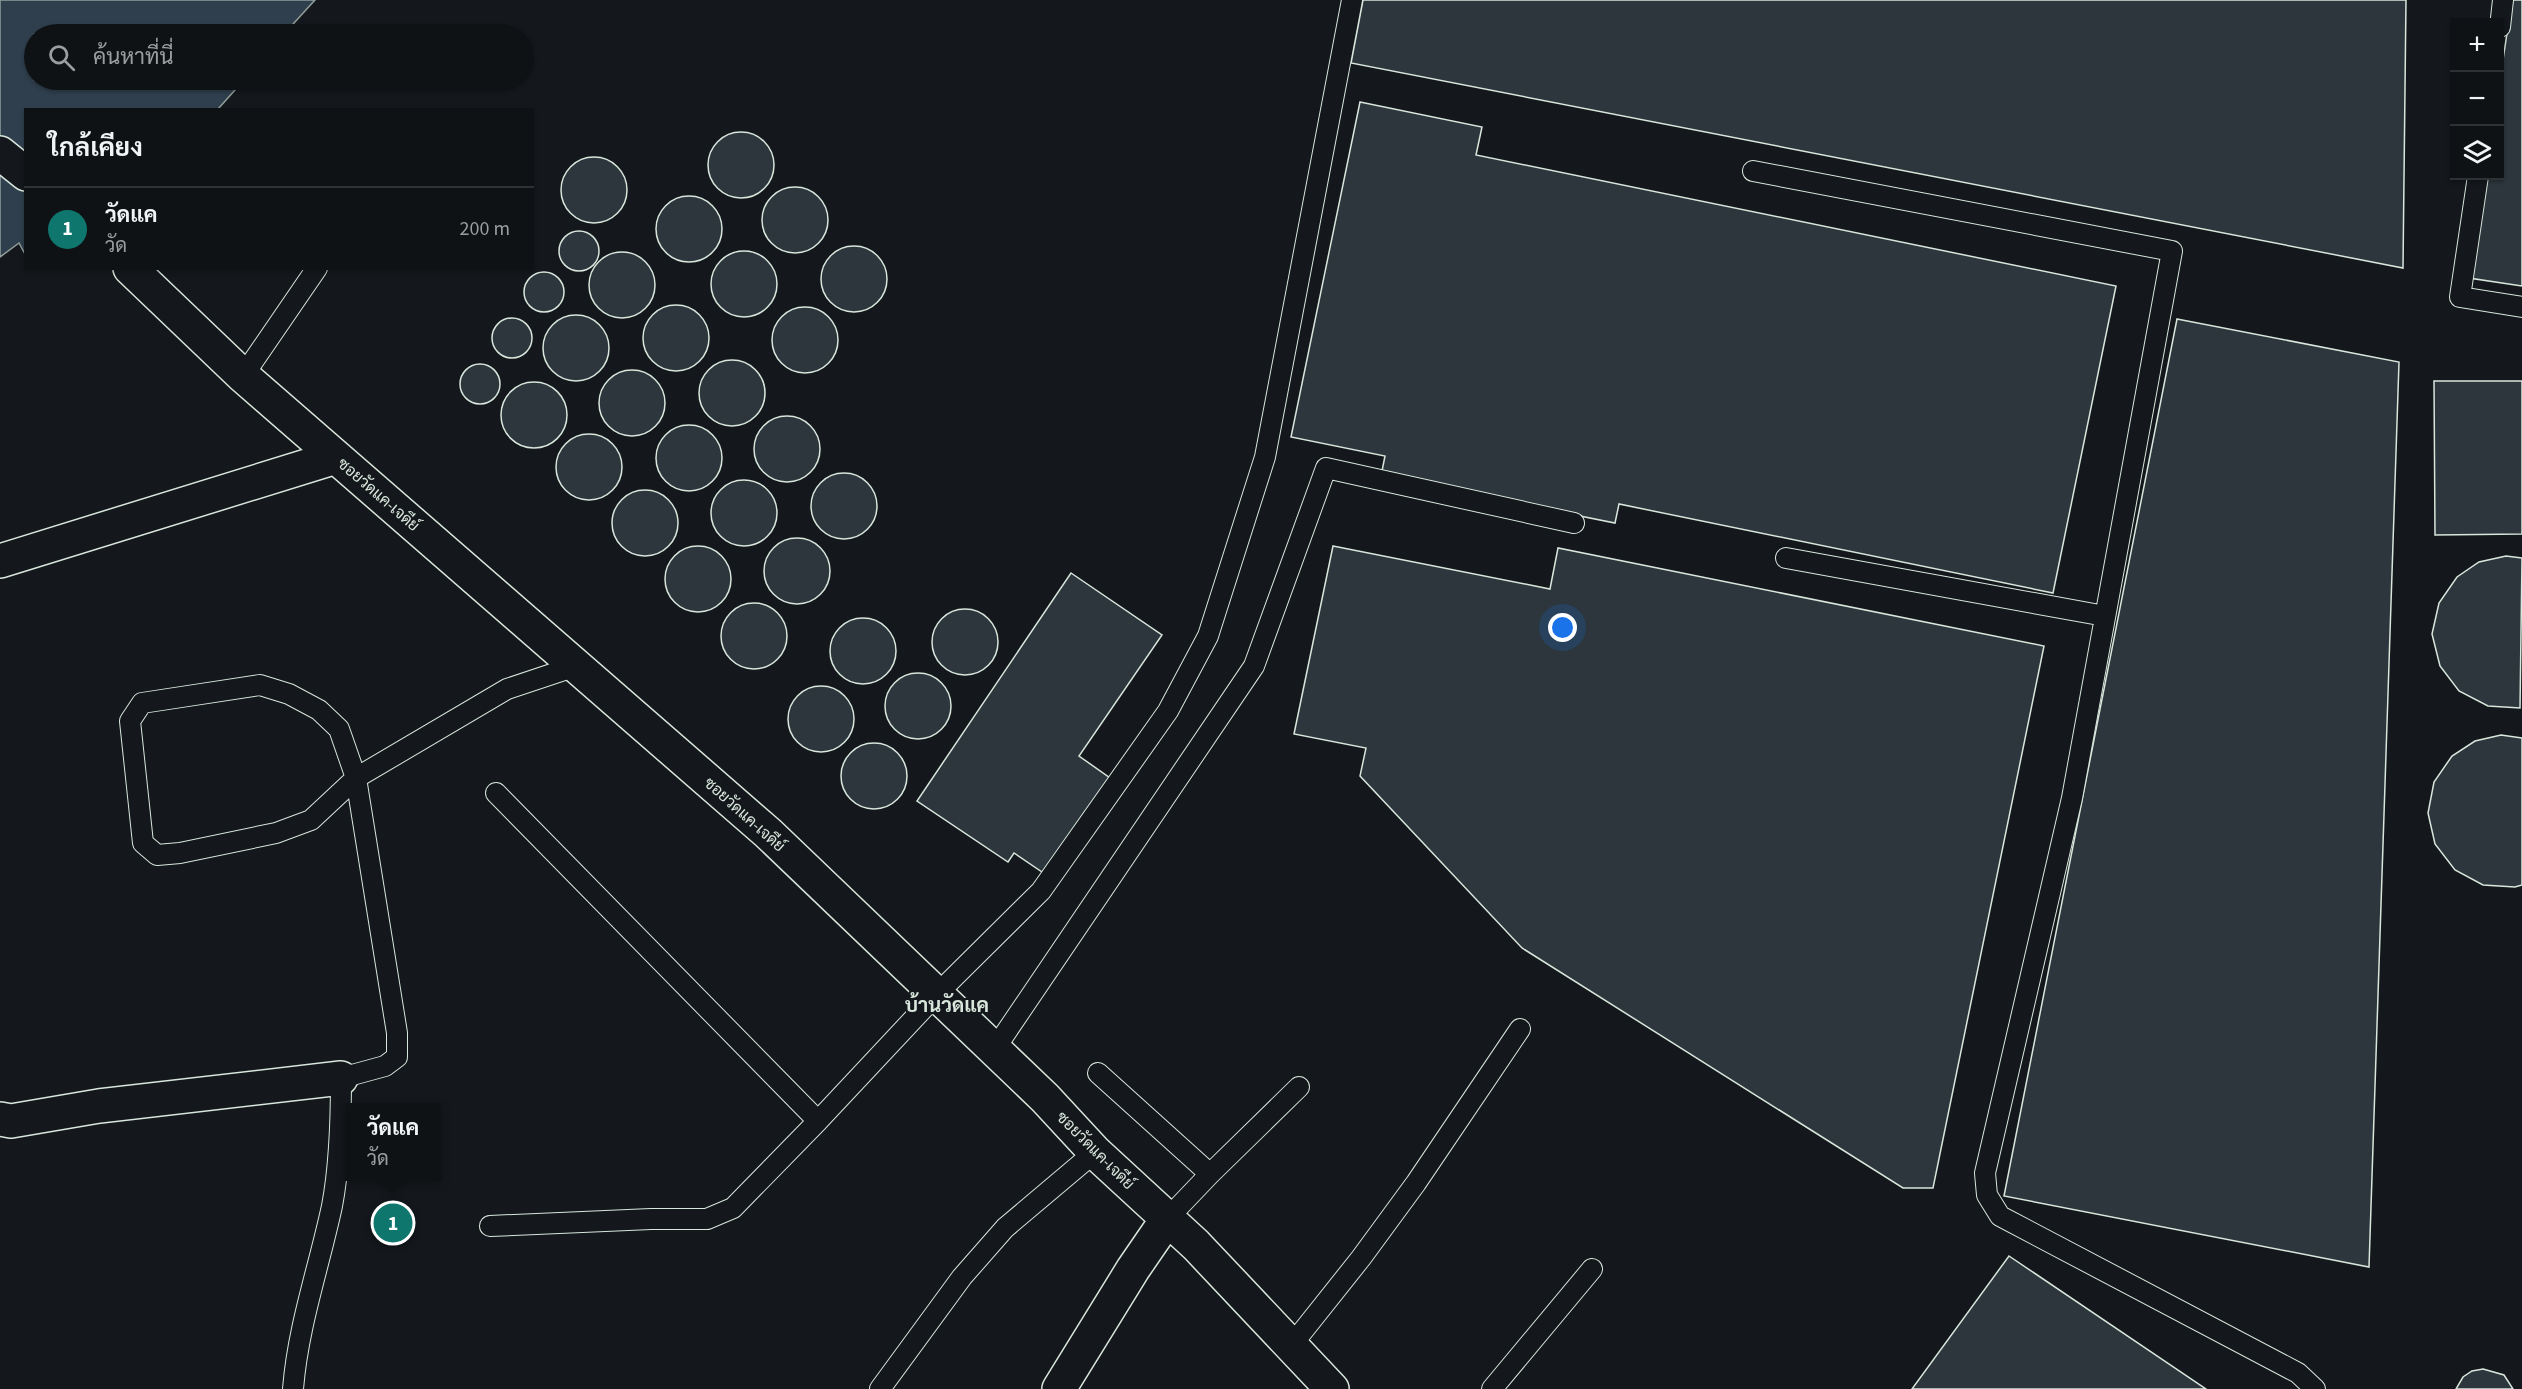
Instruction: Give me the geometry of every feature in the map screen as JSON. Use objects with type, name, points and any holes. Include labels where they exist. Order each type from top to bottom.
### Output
[{"type":"street","points":[[0,153],[24,172]]},
{"type":"street","name":"ซอยวัดแค-เจดีย์","points":[[132,270],[234,368],[768,833],[1045,1098],[1095,1152],[1196,1245],[1332,1389]]},
{"type":"street","points":[[0,561],[336,457]]},
{"type":"street","points":[[0,1119],[11,1121],[99,1106],[341,1078]]},
{"type":"street","points":[[1059,1389],[1133,1269],[1168,1218]]},
{"type":"lane","points":[[490,1226],[651,1219],[707,1219],[733,1208],[936,995],[1041,891],[1168,711],[1208,636],[1265,457],[1352,0]]},
{"type":"lane","points":[[2501,18],[2504,0]]},
{"type":"lane","points":[[1753,171],[2172,251],[2072,798],[1985,1173],[1987,1195],[2000,1216],[2298,1373],[2315,1389]]},
{"type":"lane","points":[[2477,180],[2460,297],[2522,307]]},
{"type":"lane","points":[[234,368],[315,270]]},
{"type":"lane","points":[[994,1050],[1254,666],[1326,468],[1574,523]]},
{"type":"lane","points":[[1786,558],[2105,616]]},
{"type":"lane","points":[[293,1389],[295,1358],[303,1318],[332,1203],[341,1119],[341,1078],[385,1066],[397,1057],[397,1034],[356,778],[339,729],[320,710],[290,694],[260,685],[142,704],[130,721],[143,843],[157,855],[180,853],[276,833],[311,820],[356,778],[507,689],[576,666]]},
{"type":"lane","points":[[496,793],[818,1121]]},
{"type":"lane","points":[[1291,1346],[1416,1184],[1521,1029]]},
{"type":"lane","points":[[1098,1073],[1210,1174]]},
{"type":"lane","points":[[1168,1218],[1299,1087]]},
{"type":"lane","points":[[880,1389],[962,1277],[1005,1228],[1095,1152]]},
{"type":"lane","points":[[1492,1389],[1592,1269]]},
{"type":"water","points":[[0,0],[315,0],[293,24],[24,24],[24,90],[235,90],[219,108],[24,108],[24,252],[19,243],[0,257]]},
{"type":"building","points":[[1363,0],[2406,0],[2403,268],[1351,63]]},
{"type":"building","points":[[2512,0],[2522,0],[2522,286],[2469,278],[2484,180],[2504,180],[2504,53]]},
{"type":"building","points":[[1360,102],[1482,127],[1476,155],[2116,286],[2053,593],[1619,504],[1615,523],[1381,476],[1385,456],[1291,437]]},
{"type":"building","points":[[735,132],[747,132],[765,141],[772,152],[774,165],[772,178],[765,189],[754,196],[735,198],[722,193],[713,184],[708,171],[708,159],[713,146],[722,137]]},
{"type":"building","points":[[600,157],[618,166],[625,177],[627,190],[625,203],[618,214],[607,221],[588,223],[570,214],[563,203],[561,184],[570,166],[581,159]]},
{"type":"building","points":[[801,187],[819,196],[826,207],[828,220],[826,233],[819,244],[808,251],[789,253],[771,244],[764,233],[762,214],[771,196],[782,189]]},
{"type":"building","points":[[695,196],[713,205],[720,216],[722,229],[720,242],[713,253],[702,260],[683,262],[665,253],[658,242],[656,223],[665,205],[676,198]]},
{"type":"building","points":[[579,231],[593,237],[599,251],[593,265],[579,271],[565,265],[559,251],[565,237]]},
{"type":"building","points":[[860,246],[878,255],[885,266],[887,279],[885,292],[878,303],[867,310],[848,312],[830,303],[823,292],[821,273],[830,255],[841,248]]},
{"type":"building","points":[[738,251],[750,251],[762,256],[772,266],[777,284],[775,297],[762,312],[750,317],[738,317],[726,312],[716,302],[711,290],[711,278],[716,266],[726,256]]},
{"type":"building","points":[[622,252],[635,255],[645,262],[652,272],[655,285],[652,298],[645,308],[635,315],[622,318],[609,315],[599,308],[592,298],[589,285],[592,272],[599,262],[609,255]]},
{"type":"building","points":[[544,272],[558,278],[564,292],[558,306],[544,312],[530,306],[524,292],[530,278]]},
{"type":"building","points":[[670,305],[682,305],[694,310],[704,320],[709,338],[707,351],[694,366],[682,371],[670,371],[658,366],[648,356],[643,344],[643,332],[648,320],[658,310]]},
{"type":"building","points":[[799,307],[811,307],[823,312],[833,322],[838,340],[836,353],[823,368],[811,373],[799,373],[787,368],[777,358],[772,346],[772,334],[777,322],[787,312]]},
{"type":"building","points":[[576,315],[589,318],[599,325],[606,335],[609,348],[606,361],[599,371],[589,378],[576,381],[563,378],[553,371],[546,361],[543,348],[546,335],[553,325],[563,318]]},
{"type":"building","points":[[512,318],[526,324],[532,338],[526,352],[512,358],[498,352],[492,338],[498,324]]},
{"type":"building","points":[[2177,319],[2399,362],[2369,1267],[2004,1196]]},
{"type":"building","points":[[738,360],[756,369],[763,380],[765,393],[763,406],[756,417],[745,424],[726,426],[708,417],[701,406],[699,387],[708,369],[719,362]]},
{"type":"building","points":[[480,364],[494,370],[500,384],[494,398],[480,404],[466,398],[460,384],[466,370]]},
{"type":"building","points":[[638,370],[656,379],[663,390],[665,403],[663,416],[656,427],[645,434],[626,436],[608,427],[601,416],[599,397],[608,379],[619,372]]},
{"type":"building","points":[[2434,381],[2522,381],[2522,534],[2435,535]]},
{"type":"building","points":[[534,382],[547,385],[557,392],[564,402],[567,415],[564,428],[557,438],[547,445],[534,448],[521,445],[511,438],[504,428],[501,415],[504,402],[511,392],[521,385]]},
{"type":"building","points":[[780,416],[794,416],[806,421],[815,430],[820,449],[818,462],[811,473],[794,482],[780,482],[768,477],[759,468],[754,456],[754,442],[759,430],[768,421]]},
{"type":"building","points":[[695,425],[713,434],[720,445],[722,458],[720,471],[713,482],[702,489],[683,491],[665,482],[658,471],[656,452],[665,434],[676,427]]},
{"type":"building","points":[[595,434],[613,443],[620,454],[622,467],[620,480],[613,491],[602,498],[583,500],[565,491],[558,480],[556,461],[565,443],[576,436]]},
{"type":"building","points":[[838,473],[850,473],[862,478],[872,488],[877,506],[875,519],[862,534],[850,539],[838,539],[826,534],[816,524],[811,512],[811,500],[816,488],[826,478]]},
{"type":"building","points":[[750,480],[768,489],[775,500],[777,513],[775,526],[768,537],[757,544],[738,546],[720,537],[713,526],[711,507],[720,489],[731,482]]},
{"type":"building","points":[[639,490],[651,490],[663,495],[673,505],[678,523],[676,536],[663,551],[651,556],[639,556],[627,551],[617,541],[612,529],[612,517],[617,505],[627,495]]},
{"type":"building","points":[[803,538],[821,547],[828,558],[830,571],[828,584],[821,595],[810,602],[791,604],[773,595],[766,584],[764,565],[773,547],[784,540]]},
{"type":"building","points":[[692,546],[704,546],[716,551],[726,561],[731,579],[729,592],[716,607],[704,612],[692,612],[680,607],[670,597],[665,585],[665,573],[670,561],[680,551]]},
{"type":"building","points":[[1333,546],[1550,589],[1558,548],[2044,646],[1933,1188],[1903,1188],[1522,948],[1360,776],[1366,748],[1294,734]]},
{"type":"building","points":[[2506,556],[2522,558],[2520,708],[2488,706],[2459,691],[2440,666],[2432,634],[2439,603],[2457,577],[2479,562]]},
{"type":"building","points":[[1071,573],[1162,635],[1079,756],[1110,778],[1045,874],[1014,853],[1008,862],[917,801]]},
{"type":"building","points":[[760,603],[778,612],[785,623],[787,636],[785,649],[778,660],[767,667],[748,669],[730,660],[723,649],[721,630],[730,612],[741,605]]},
{"type":"building","points":[[971,609],[989,618],[996,629],[998,642],[996,655],[989,666],[978,673],[959,675],[941,666],[934,655],[932,636],[941,618],[952,611]]},
{"type":"building","points":[[869,618],[887,627],[894,638],[896,651],[894,664],[887,675],[876,682],[857,684],[839,675],[832,664],[830,645],[839,627],[850,620]]},
{"type":"building","points":[[912,673],[924,673],[942,682],[949,693],[951,706],[949,719],[942,730],[931,737],[912,739],[899,734],[890,725],[885,712],[885,700],[890,687],[899,678]]},
{"type":"building","points":[[827,686],[845,695],[852,706],[854,719],[852,732],[845,743],[834,750],[815,752],[797,743],[790,732],[788,713],[797,695],[808,688]]},
{"type":"building","points":[[2501,735],[2522,738],[2522,885],[2515,887],[2483,885],[2455,870],[2435,844],[2428,813],[2434,782],[2452,756],[2475,741]]},
{"type":"building","points":[[868,743],[880,743],[892,748],[902,758],[907,776],[905,789],[892,804],[880,809],[868,809],[856,804],[846,794],[841,782],[841,770],[846,758],[856,748]]},
{"type":"building","points":[[2009,1256],[2206,1389],[1912,1389]]},
{"type":"building","points":[[2483,1369],[2504,1375],[2513,1389],[2456,1389],[2463,1377],[2472,1371]]},
{"type":"place","name":"วัดแค","points":[[393,1223]]},
{"type":"district","name":"บ้านวัดแค","points":[[947,1005]]}]
